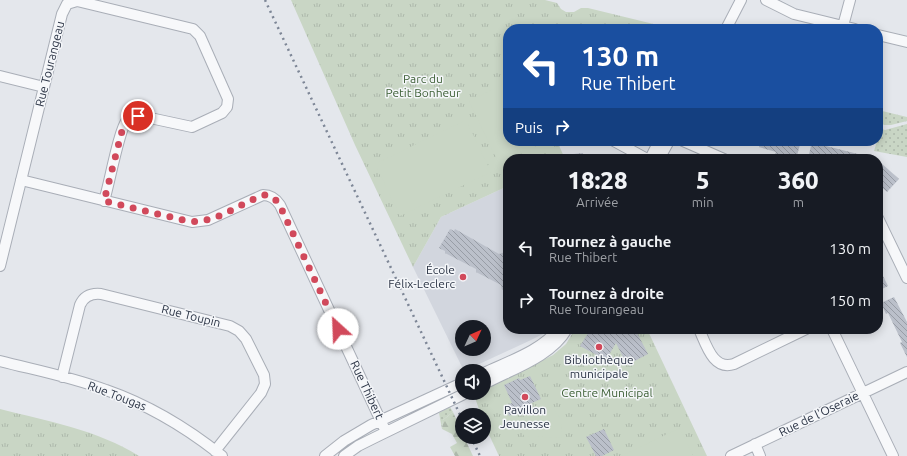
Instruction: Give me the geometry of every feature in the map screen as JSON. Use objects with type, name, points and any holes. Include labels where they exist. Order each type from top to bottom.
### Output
[{"type":"street","points":[[728,24],[741,0]]},
{"type":"street","points":[[766,0],[794,14],[835,24]]},
{"type":"street","points":[[844,24],[850,0]]},
{"type":"street","name":"Rue Tourangeau","points":[[0,266],[62,14],[67,4],[77,1],[190,28],[197,32],[227,95],[228,103],[225,111],[192,127],[141,116],[134,116],[130,118],[125,123],[121,132],[104,201]]},
{"type":"street","points":[[883,36],[907,42]]},
{"type":"street","points":[[0,76],[44,87]]},
{"type":"street","points":[[623,146],[638,154]]},
{"type":"street","points":[[694,146],[713,154]]},
{"type":"street","name":"Rue Thibert","points":[[21,180],[187,221],[198,222],[212,218],[264,195],[268,195],[275,199],[280,206],[386,432]]},
{"type":"street","points":[[883,226],[902,257],[907,278]]},
{"type":"street","name":"Rue Toupin","points":[[62,377],[80,305],[83,298],[92,294],[101,294],[230,326],[239,331],[246,339],[264,375],[265,384],[261,393],[219,453]]},
{"type":"street","points":[[491,370],[540,346],[553,334]]},
{"type":"street","points":[[491,380],[550,349],[564,334]]},
{"type":"street","points":[[702,334],[715,360],[725,365],[734,364],[796,334]]},
{"type":"street","points":[[834,334],[893,456]]},
{"type":"street","name":"Rue Tougas","points":[[0,361],[105,389],[147,407],[182,427],[219,453]]},
{"type":"street","name":"Rue de l'Oseraie","points":[[731,456],[907,372]]},
{"type":"street","points":[[325,456],[344,441],[381,421],[455,386]]},
{"type":"street","points":[[344,456],[358,446],[455,398]]},
{"type":"street","points":[[755,444],[760,456]]},
{"type":"shaded area","name":"École Félix-Leclerc","points":[[503,188],[503,334],[543,334],[479,364],[461,364],[457,356],[491,356],[491,320],[455,320],[455,353],[413,267],[441,217]]},
{"type":"green space","name":"Parc du Petit Bonheur","points":[[291,0],[545,0],[557,3],[561,9],[566,12],[574,12],[581,8],[588,8],[654,24],[503,24],[503,146],[559,146],[563,154],[503,154],[503,188],[441,217],[413,267],[355,145]]},
{"type":"green space","points":[[503,84],[503,146],[537,146],[520,154],[503,154],[503,162],[499,164],[469,101]]},
{"type":"green space","points":[[883,111],[907,117],[907,121],[884,125]]},
{"type":"green space","points":[[466,120],[491,172],[400,216],[375,164]]},
{"type":"green space","points":[[907,124],[907,157],[874,151],[876,146],[883,146],[883,129]]},
{"type":"green space","name":"Centre Municipal","points":[[572,334],[649,334],[707,456],[499,456],[491,439],[491,408],[479,408],[476,400],[491,400],[491,386],[553,355],[566,344]]},
{"type":"green space","points":[[552,405],[557,415],[561,418],[562,438],[524,436],[521,430],[521,421]]},
{"type":"green space","points":[[450,407],[453,412],[443,420],[442,429],[439,413]]},
{"type":"green space","points":[[0,409],[72,427],[107,439],[139,456],[0,456]]},
{"type":"green space","points":[[453,412],[455,416],[455,439],[452,434],[442,429],[443,420]]},
{"type":"green space","points":[[680,428],[693,456],[621,456]]},
{"type":"green space","points":[[455,444],[467,444],[473,456],[455,456],[450,447]]},
{"type":"building","points":[[800,146],[797,154],[775,154],[776,152],[759,147]]},
{"type":"building","points":[[811,146],[826,146],[858,154],[809,154]]},
{"type":"building","points":[[883,165],[899,179],[887,192],[883,188]]},
{"type":"building","points":[[450,229],[454,231],[455,229],[499,254],[503,253],[503,290],[501,285],[476,272],[476,269],[445,253],[445,251],[439,248]]},
{"type":"building","points":[[883,276],[888,286],[883,288]]},
{"type":"building","points":[[894,297],[907,322],[907,357],[900,343],[902,342],[888,313],[886,314],[883,307],[883,302]]},
{"type":"building","name":"Bibliothèque municipale","points":[[588,334],[638,334],[648,354],[627,365],[616,343],[606,360],[580,346]]},
{"type":"building","name":"Pavillon Jeunesse","points":[[530,376],[541,399],[525,406],[526,408],[509,416],[505,406],[512,403],[504,385],[519,378],[520,380]]},
{"type":"building","points":[[604,429],[614,450],[602,456],[596,456],[586,437]]},
{"type":"railway","points":[[265,0],[457,408]]},
{"type":"railway","points":[[474,444],[480,456]]},
{"type":"place","name":"École Félix-Leclerc","points":[[463,277]]},
{"type":"place","name":"Bibliothèque municipale","points":[[599,347]]},
{"type":"place","name":"Pavillon Jeunesse","points":[[525,397]]},
{"type":"route","points":[[138,116],[134,116],[127,120],[121,132],[104,201],[187,221],[198,222],[212,218],[264,195],[268,195],[278,202],[338,329]]}]
